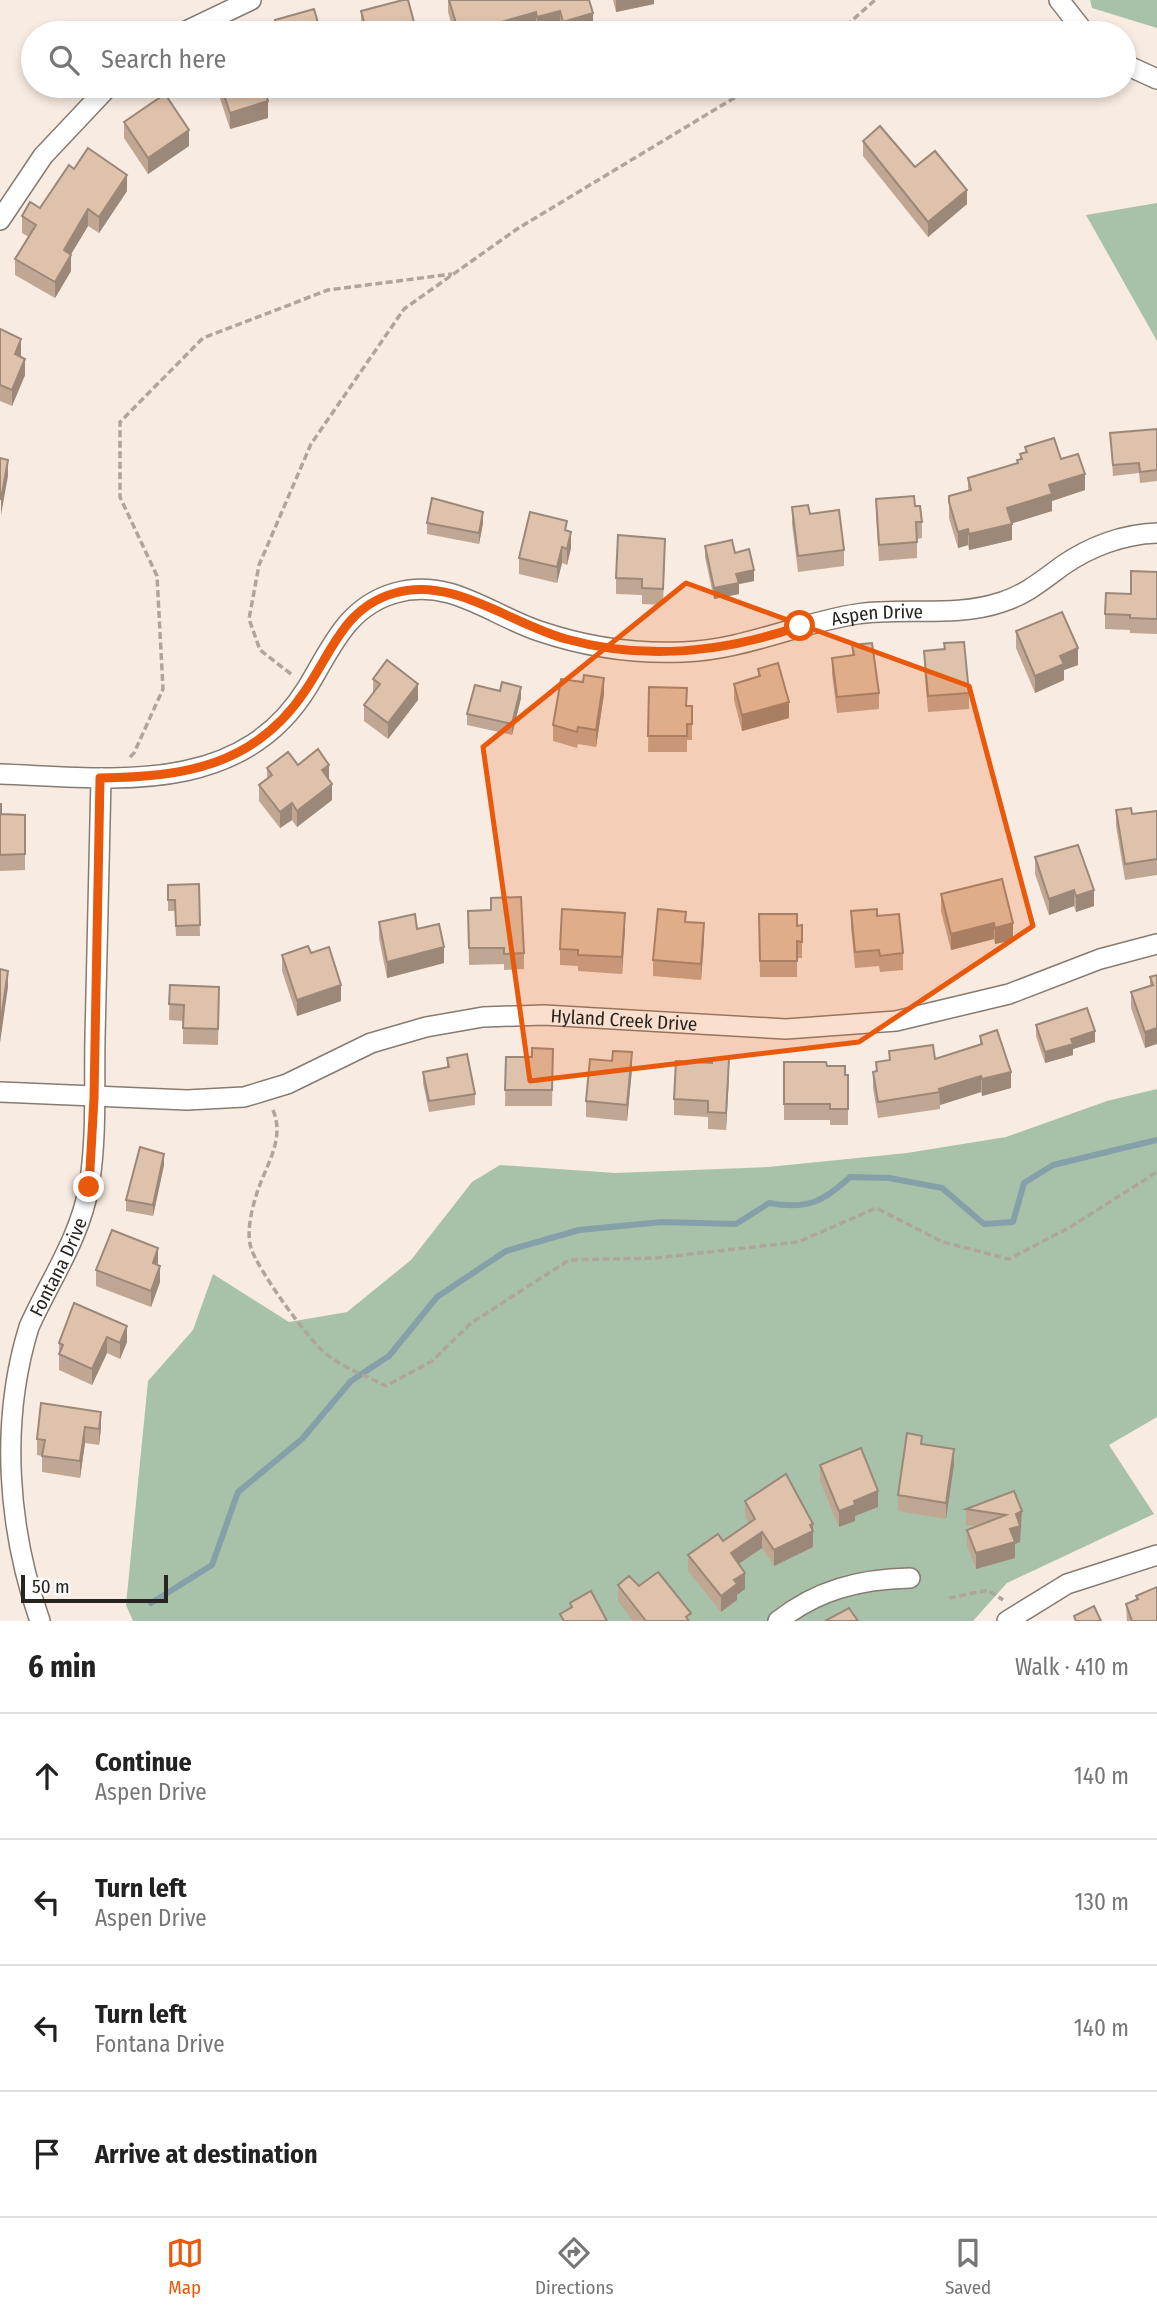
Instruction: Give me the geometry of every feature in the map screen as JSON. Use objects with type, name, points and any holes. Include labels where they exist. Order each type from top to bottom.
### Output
[{"type":"street","points":[[207,21],[251,0]]},
{"type":"street","points":[[1059,0],[1076,21]]},
{"type":"street","points":[[1136,69],[1157,79]]},
{"type":"street","points":[[0,220],[43,156],[98,98]]},
{"type":"street","name":"Aspen Drive","points":[[0,774],[100,778],[177,774],[230,758],[252,745],[281,720],[305,691],[345,624],[378,599],[397,592],[442,590],[462,596],[536,630],[596,647],[647,652],[687,652],[743,644],[825,619],[860,614],[966,612],[985,608],[1027,592],[1080,554],[1103,544],[1157,533]]},
{"type":"street","name":"Fontana Drive","points":[[40,1621],[17,1551],[7,1493],[4,1395],[27,1331],[63,1261],[83,1211],[91,1167],[100,778]]},
{"type":"street","name":"Hyland Creek Drive","points":[[0,1092],[94,1098],[220,1101],[288,1084],[371,1043],[426,1027],[482,1017],[544,1015],[786,1029],[896,1021],[1009,994],[1100,959],[1157,944]]},
{"type":"street","points":[[1007,1621],[1068,1584],[1157,1555]]},
{"type":"street","points":[[778,1621],[799,1604],[832,1589],[877,1579],[910,1578]]},
{"type":"path","points":[[856,21],[875,0]]},
{"type":"path","points":[[290,674],[260,650],[249,619],[259,565],[311,444],[404,309],[517,229],[734,98]]},
{"type":"path","points":[[130,757],[163,689],[157,576],[120,497],[120,422],[203,338],[328,290],[454,274]]},
{"type":"path","points":[[273,1110],[278,1123],[276,1141],[258,1190],[250,1224],[251,1247],[272,1286],[325,1353],[386,1386],[432,1361],[471,1323],[569,1260],[655,1258],[798,1242],[876,1208],[943,1242],[1009,1259],[1072,1226],[1157,1172]]},
{"type":"path","points":[[950,1598],[988,1590],[1003,1599]]},
{"type":"highlighted area","points":[[686,583],[969,686],[1033,926],[859,1042],[530,1081],[483,747]]},
{"type":"green space","points":[[1090,0],[1157,0],[1157,28],[1136,21],[1092,8]]},
{"type":"green space","points":[[1157,203],[1157,341],[1086,215]]},
{"type":"green space","points":[[1157,1089],[1157,1417],[1109,1445],[1154,1514],[1007,1583],[973,1621],[133,1621],[126,1605],[148,1381],[193,1330],[213,1274],[289,1322],[347,1312],[411,1260],[472,1182],[500,1165],[615,1173],[768,1167],[907,1153],[1006,1137],[1107,1101]]},
{"type":"building","points":[[408,0],[414,21],[364,21],[361,11]]},
{"type":"building","points":[[449,0],[589,0],[593,13],[566,21],[563,21],[560,11],[537,17],[536,12],[505,21],[455,21]]},
{"type":"building","points":[[314,9],[318,21],[275,21]]},
{"type":"building","points":[[159,98],[168,98],[189,130],[148,158],[124,122]]},
{"type":"building","points":[[225,98],[267,98],[268,101],[230,113]]},
{"type":"building","points":[[880,126],[915,167],[935,151],[967,190],[928,222],[863,141]]},
{"type":"building","points":[[88,148],[127,175],[99,217],[88,209],[64,250],[71,255],[55,282],[15,259],[36,225],[22,216],[30,202],[40,208],[69,165],[74,169]]},
{"type":"building","points":[[0,329],[21,339],[15,354],[25,359],[12,390],[0,385]]},
{"type":"building","points":[[1157,429],[1157,470],[1140,472],[1139,463],[1113,465],[1110,433]]},
{"type":"building","points":[[1054,438],[1061,459],[1078,454],[1085,474],[1049,485],[1052,494],[1007,508],[1012,524],[969,534],[968,529],[958,532],[949,496],[971,490],[968,478],[1018,463],[1017,460],[1022,459],[1020,454],[1027,452],[1025,447]]},
{"type":"building","points":[[0,458],[8,460],[1,499],[0,499]]},
{"type":"building","points":[[914,496],[915,506],[920,506],[922,522],[916,522],[917,542],[879,545],[876,499]]},
{"type":"building","points":[[432,498],[483,512],[479,533],[427,523]]},
{"type":"building","points":[[808,505],[810,514],[839,510],[844,550],[798,556],[792,507]]},
{"type":"building","points":[[530,512],[567,521],[565,530],[571,532],[567,549],[562,547],[557,567],[519,558]]},
{"type":"building","points":[[618,535],[665,539],[663,589],[642,588],[642,579],[616,578]]},
{"type":"building","points":[[732,540],[735,553],[749,549],[754,570],[736,574],[739,583],[714,588],[705,546]]},
{"type":"building","points":[[1131,571],[1157,572],[1157,619],[1105,614],[1106,593],[1131,594]]},
{"type":"building","points":[[1062,612],[1078,648],[1060,656],[1064,664],[1035,676],[1016,631]]},
{"type":"building","points":[[964,642],[969,693],[928,696],[924,651],[945,649],[944,643]]},
{"type":"building","points":[[872,643],[879,693],[837,697],[832,658],[854,655],[852,645]]},
{"type":"building","points":[[387,660],[418,684],[388,723],[364,705],[380,684],[373,679]]},
{"type":"building","points":[[778,663],[789,702],[742,715],[734,684],[760,676],[758,669]]},
{"type":"building","points":[[584,675],[604,678],[596,730],[578,727],[577,732],[553,725],[561,679],[583,682]]},
{"type":"building","points":[[502,682],[521,687],[512,724],[467,714],[475,685],[500,691]]},
{"type":"building","points":[[649,687],[687,688],[686,706],[692,706],[692,724],[687,724],[687,736],[648,736]]},
{"type":"building","points":[[318,749],[329,765],[322,770],[332,784],[297,811],[292,803],[280,812],[259,785],[272,775],[267,768],[288,752],[298,765]]},
{"type":"building","points":[[0,804],[1,814],[25,815],[25,854],[0,855]]},
{"type":"building","points":[[1131,808],[1132,814],[1157,811],[1157,859],[1125,864],[1116,810]]},
{"type":"building","points":[[1078,845],[1094,890],[1076,896],[1074,890],[1049,899],[1035,857]]},
{"type":"building","points":[[1002,879],[1013,923],[995,928],[994,923],[951,934],[941,894]]},
{"type":"building","points":[[199,884],[200,925],[176,926],[175,900],[168,900],[168,885]]},
{"type":"building","points":[[521,897],[524,953],[504,954],[504,948],[469,948],[468,911],[491,910],[491,898]]},
{"type":"building","points":[[562,909],[625,913],[622,957],[578,955],[578,950],[560,949]]},
{"type":"building","points":[[658,909],[686,912],[685,922],[704,923],[701,964],[653,960]]},
{"type":"building","points":[[877,909],[877,916],[899,914],[903,953],[880,956],[879,950],[855,952],[851,911]]},
{"type":"building","points":[[415,914],[417,929],[439,924],[444,947],[387,962],[379,922]]},
{"type":"building","points":[[759,914],[797,914],[797,926],[802,925],[802,942],[797,941],[797,961],[760,961]]},
{"type":"building","points":[[308,946],[311,953],[329,947],[341,985],[297,1000],[282,955]]},
{"type":"building","points":[[0,969],[8,971],[0,1026]]},
{"type":"building","points":[[1157,975],[1157,1028],[1145,1032],[1131,992],[1153,985],[1150,977]]},
{"type":"building","points":[[170,985],[219,987],[218,1029],[183,1028],[184,1005],[169,1004]]},
{"type":"building","points":[[1087,1008],[1095,1031],[1071,1039],[1073,1044],[1045,1052],[1036,1025]]},
{"type":"building","points":[[997,1030],[1011,1072],[982,1079],[981,1076],[939,1089],[940,1092],[878,1102],[873,1072],[877,1071],[876,1062],[890,1060],[889,1051],[933,1045],[935,1059],[982,1044],[980,1036]]},
{"type":"building","points":[[532,1048],[553,1049],[552,1090],[505,1090],[506,1057],[532,1057]]},
{"type":"building","points":[[613,1051],[632,1052],[627,1105],[586,1101],[590,1059],[612,1061]]},
{"type":"building","points":[[467,1054],[475,1094],[429,1101],[423,1072],[449,1067],[447,1058]]},
{"type":"building","points":[[712,1058],[729,1059],[726,1113],[708,1112],[708,1101],[674,1099],[676,1061],[712,1063]]},
{"type":"building","points":[[784,1062],[826,1062],[827,1066],[845,1066],[845,1075],[848,1075],[848,1109],[830,1109],[830,1104],[784,1104]]},
{"type":"building","points":[[140,1147],[164,1154],[153,1205],[126,1200]]},
{"type":"building","points":[[112,1230],[158,1248],[153,1263],[160,1266],[151,1291],[96,1270]]},
{"type":"building","points":[[74,1303],[127,1326],[120,1343],[107,1337],[92,1369],[59,1354],[63,1345],[59,1343]]},
{"type":"building","points":[[41,1403],[101,1412],[99,1429],[85,1427],[80,1461],[42,1456],[45,1440],[37,1439]]},
{"type":"building","points":[[907,1433],[922,1436],[921,1444],[954,1449],[946,1503],[898,1495]]},
{"type":"building","points":[[861,1448],[878,1491],[839,1511],[820,1465]]},
{"type":"building","points":[[786,1474],[813,1524],[810,1525],[813,1531],[774,1550],[762,1532],[731,1553],[745,1573],[734,1580],[737,1584],[721,1596],[688,1555],[718,1534],[723,1541],[755,1519],[745,1501]]},
{"type":"building","points":[[1014,1491],[1022,1511],[1016,1514],[1020,1526],[1010,1529],[1015,1542],[976,1553],[967,1530],[1006,1515],[966,1509]]},
{"type":"building","points":[[658,1572],[691,1613],[686,1617],[689,1621],[646,1621],[618,1585],[629,1576],[639,1586]]},
{"type":"building","points":[[1157,1587],[1157,1621],[1132,1621],[1126,1604],[1138,1599],[1136,1596]]},
{"type":"building","points":[[591,1591],[607,1621],[564,1621],[560,1614],[572,1607],[570,1603]]},
{"type":"building","points":[[1094,1606],[1101,1621],[1076,1621],[1074,1616]]},
{"type":"building","points":[[849,1608],[858,1621],[825,1621]]},
{"type":"waterway","points":[[151,1603],[212,1565],[238,1492],[302,1439],[351,1381],[389,1356],[437,1297],[506,1251],[579,1230],[662,1222],[736,1224],[769,1203],[794,1205],[814,1202],[831,1193],[850,1177],[889,1178],[942,1188],[984,1224],[1013,1222],[1024,1183],[1053,1165],[1157,1140]]},
{"type":"route","points":[[89,1187],[94,1098],[100,778],[177,774],[230,758],[252,745],[272,729],[305,691],[333,639],[345,624],[378,599],[397,592],[442,590],[566,640],[627,651],[657,653],[715,649],[743,644],[800,626]]}]
